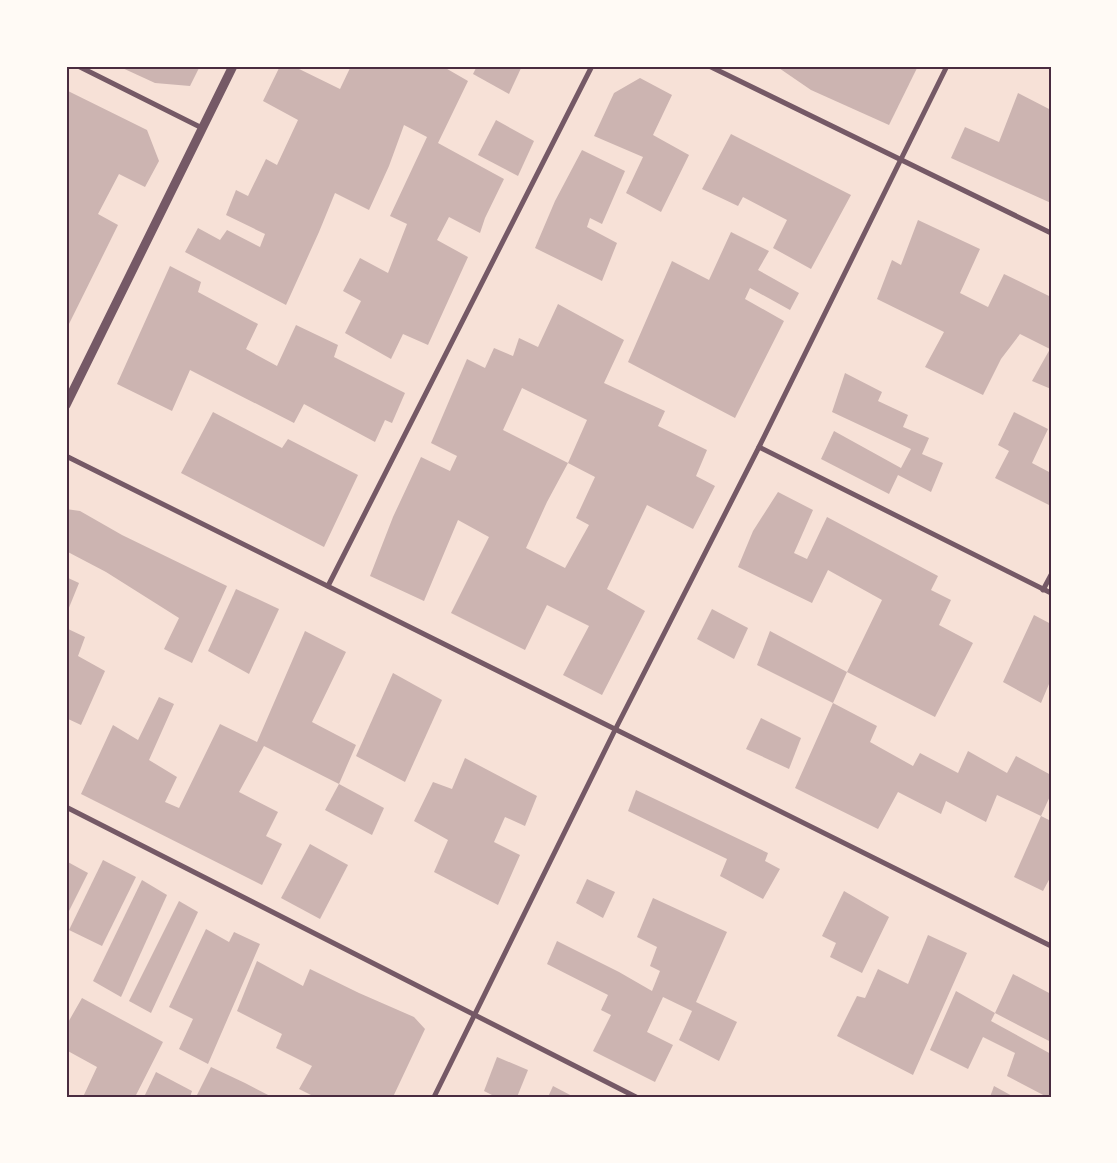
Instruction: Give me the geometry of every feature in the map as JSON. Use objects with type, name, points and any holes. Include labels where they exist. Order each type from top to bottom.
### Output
[{"type":"street","points":[[78,66],[202,128]]},
{"type":"street","points":[[66,405],[233,66]]},
{"type":"street","points":[[328,586],[592,66]]},
{"type":"street","points":[[709,66],[1051,233]]},
{"type":"street","points":[[434,1097],[947,66]]},
{"type":"street","points":[[759,447],[1051,594]]},
{"type":"street","points":[[66,456],[1051,946]]},
{"type":"street","points":[[1043,590],[1051,575]]},
{"type":"street","points":[[66,807],[636,1097]]},
{"type":"building","points":[[118,66],[200,66],[190,86],[155,83]]},
{"type":"building","points":[[280,66],[293,66],[340,89],[351,66],[442,66],[468,81],[438,143],[504,179],[485,218],[480,233],[449,217],[437,240],[468,257],[428,345],[403,334],[391,359],[345,333],[361,301],[343,291],[360,258],[388,273],[407,224],[390,216],[427,137],[404,125],[389,166],[369,210],[335,193],[286,305],[185,252],[198,228],[220,240],[227,230],[260,247],[265,234],[226,215],[236,190],[248,196],[266,159],[277,165],[298,120],[263,101]]},
{"type":"building","points":[[477,66],[522,66],[509,94],[473,74]]},
{"type":"building","points":[[776,66],[918,66],[889,125],[811,90]]},
{"type":"building","points":[[640,78],[672,95],[653,135],[689,155],[661,212],[626,193],[643,157],[594,136],[614,93]]},
{"type":"building","points":[[66,90],[147,130],[159,161],[145,187],[119,174],[98,214],[118,225],[66,330]]},
{"type":"building","points":[[1018,93],[1051,110],[1051,203],[951,158],[965,127],[999,142]]},
{"type":"building","points":[[496,120],[534,141],[518,176],[478,155]]},
{"type":"building","points":[[731,134],[851,195],[811,269],[773,248],[787,220],[743,197],[738,206],[702,189]]},
{"type":"building","points":[[582,150],[625,171],[602,224],[590,218],[587,227],[617,243],[602,281],[535,248],[555,201]]},
{"type":"building","points":[[918,220],[980,249],[960,293],[988,307],[1004,274],[1051,297],[1051,389],[1032,381],[1050,349],[1020,334],[1001,359],[983,395],[925,367],[944,332],[877,299],[892,260],[901,265]]},
{"type":"building","points":[[731,232],[769,251],[758,270],[799,293],[790,310],[750,288],[745,299],[784,321],[735,418],[628,362],[672,261],[709,280]]},
{"type":"building","points":[[170,266],[201,282],[198,292],[258,324],[246,349],[277,366],[296,325],[338,345],[334,357],[405,393],[392,423],[385,420],[375,442],[304,404],[294,423],[190,370],[172,411],[117,384]]},
{"type":"building","points":[[558,304],[624,340],[604,383],[665,411],[658,426],[707,450],[696,476],[715,486],[693,529],[647,505],[607,589],[645,611],[602,695],[563,675],[589,626],[547,605],[525,650],[451,613],[489,537],[458,520],[424,601],[370,576],[393,517],[421,457],[450,471],[457,456],[431,443],[467,359],[485,368],[494,348],[513,356],[519,338],[538,347]],"holes":[[[522,388],[587,420],[568,463],[503,430]],[[568,463],[595,477],[576,518],[589,525],[565,568],[526,548],[547,502]]]},
{"type":"building","points":[[845,373],[882,392],[878,401],[908,415],[903,427],[929,438],[922,454],[943,463],[931,492],[898,475],[889,494],[821,459],[834,431],[901,468],[911,449],[832,412]]},
{"type":"building","points":[[213,412],[282,448],[288,439],[358,475],[324,547],[181,473]]},
{"type":"building","points":[[1014,412],[1048,429],[1032,463],[1051,473],[1051,506],[995,478],[1009,451],[998,445]]},
{"type":"building","points":[[778,492],[813,510],[794,553],[807,559],[827,517],[938,576],[931,590],[951,600],[939,625],[973,643],[935,717],[847,672],[882,600],[828,570],[812,603],[738,567],[753,531]]},
{"type":"building","points":[[66,509],[80,511],[122,535],[227,586],[192,663],[164,649],[179,618],[106,572],[66,551]]},
{"type":"building","points":[[66,577],[79,583],[66,615]]},
{"type":"building","points":[[236,589],[279,609],[249,674],[208,651]]},
{"type":"building","points":[[712,609],[748,628],[734,659],[697,639]]},
{"type":"building","points":[[1034,615],[1051,624],[1051,685],[1049,684],[1041,703],[1003,682]]},
{"type":"building","points":[[66,628],[85,637],[78,656],[105,671],[81,725],[66,718]]},
{"type":"building","points":[[305,631],[346,652],[312,722],[356,745],[339,784],[264,746],[239,792],[278,812],[266,836],[282,844],[262,885],[81,794],[113,725],[138,740],[159,697],[174,704],[149,760],[177,777],[165,802],[179,808],[220,724],[257,742]]},
{"type":"building","points":[[770,631],[847,672],[833,703],[757,665]]},
{"type":"building","points":[[393,673],[442,700],[405,782],[356,756]]},
{"type":"building","points":[[833,703],[877,726],[870,742],[913,766],[920,753],[958,773],[968,751],[1007,773],[1016,756],[1051,775],[1051,794],[1041,816],[997,795],[986,822],[946,801],[941,814],[898,792],[878,829],[795,788]]},
{"type":"building","points":[[761,718],[801,738],[789,769],[746,749]]},
{"type":"building","points":[[465,758],[537,796],[525,826],[505,817],[494,842],[520,855],[498,905],[434,872],[448,840],[414,821],[433,782],[452,789]]},
{"type":"building","points":[[339,784],[384,808],[372,835],[325,810]]},
{"type":"building","points":[[636,790],[768,853],[765,861],[780,869],[763,899],[720,876],[727,859],[628,811]]},
{"type":"building","points":[[1041,816],[1051,821],[1051,876],[1043,891],[1014,877]]},
{"type":"building","points":[[310,844],[348,865],[320,919],[281,898]]},
{"type":"building","points":[[103,860],[136,877],[102,946],[69,930]]},
{"type":"building","points":[[66,861],[88,873],[66,917]]},
{"type":"building","points":[[587,879],[615,892],[603,918],[576,903]]},
{"type":"building","points":[[142,880],[167,895],[121,997],[93,981]]},
{"type":"building","points":[[844,891],[889,917],[862,973],[830,957],[836,943],[822,936]]},
{"type":"building","points":[[653,898],[727,932],[696,1002],[737,1022],[719,1061],[679,1040],[692,1011],[663,997],[647,1032],[673,1045],[655,1082],[593,1051],[611,1015],[601,1010],[608,995],[547,964],[557,941],[652,991],[660,971],[650,966],[657,947],[637,937]]},
{"type":"building","points":[[179,901],[198,912],[151,1013],[129,1001]]},
{"type":"building","points":[[206,929],[229,942],[234,932],[260,944],[208,1064],[179,1049],[193,1019],[169,1007]]},
{"type":"building","points":[[928,935],[967,953],[913,1075],[837,1036],[857,996],[865,998],[878,969],[908,984]]},
{"type":"building","points":[[257,961],[303,986],[310,969],[414,1017],[425,1029],[393,1097],[315,1097],[299,1089],[312,1066],[276,1048],[282,1034],[237,1011]]},
{"type":"building","points":[[1013,974],[1051,994],[1051,1042],[995,1013]]},
{"type":"building","points":[[956,991],[995,1013],[991,1021],[1051,1054],[1051,1097],[1047,1097],[1007,1076],[1015,1053],[983,1037],[968,1069],[930,1050]]},
{"type":"building","points":[[82,998],[163,1042],[135,1097],[83,1097],[97,1067],[66,1050],[66,1026]]},
{"type":"building","points":[[497,1057],[528,1070],[517,1097],[496,1097],[484,1091]]},
{"type":"building","points":[[211,1067],[245,1083],[272,1097],[196,1097]]},
{"type":"building","points":[[156,1072],[192,1091],[190,1097],[144,1097]]},
{"type":"building","points":[[553,1086],[574,1097],[548,1097]]},
{"type":"building","points":[[994,1086],[1014,1097],[990,1097]]}]
